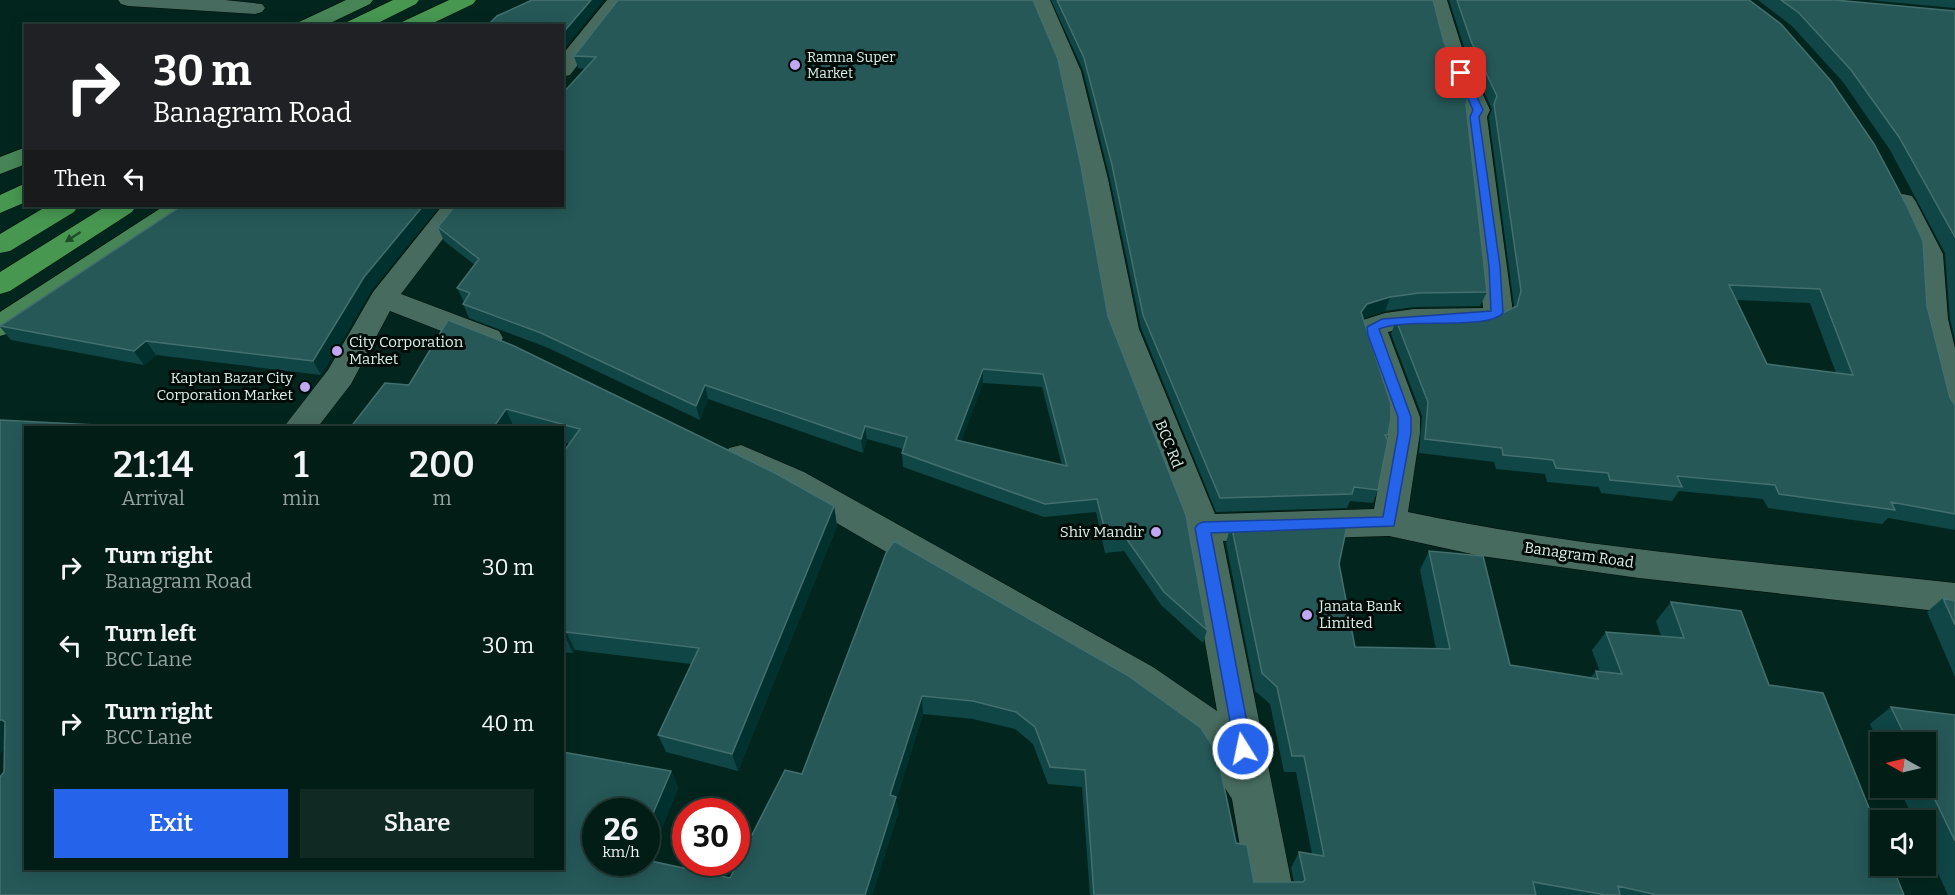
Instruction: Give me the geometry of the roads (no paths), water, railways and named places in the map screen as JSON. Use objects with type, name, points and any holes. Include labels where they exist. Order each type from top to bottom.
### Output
[{"type":"highway","points":[[358,24],[409,0]]},
{"type":"highway","points":[[390,24],[442,0]]},
{"type":"highway","points":[[415,24],[474,3]]},
{"type":"highway","points":[[442,24],[474,3]]},
{"type":"highway","points":[[0,206],[24,192]]},
{"type":"highway","points":[[0,222],[27,207]]},
{"type":"highway","points":[[0,245],[63,207]]},
{"type":"highway","points":[[0,285],[121,207]]},
{"type":"main road","points":[[310,24],[363,0]]},
{"type":"main road","points":[[0,151],[24,147]]},
{"type":"main road","points":[[0,167],[24,155]]},
{"type":"main road","points":[[0,326],[180,207]]},
{"type":"street","points":[[128,0],[255,8]]},
{"type":"street","points":[[564,68],[618,0]]},
{"type":"street","name":"BCC Rd","points":[[1040,0],[1070,71],[1095,179],[1124,330],[1203,528],[1271,895]]},
{"type":"street","points":[[1389,522],[1404,433],[1404,417],[1373,327],[1382,323],[1411,320],[1489,316],[1497,313],[1498,305],[1474,117],[1478,110],[1453,54],[1437,0]]},
{"type":"street","points":[[1890,177],[1929,254],[1933,319],[1955,411]]},
{"type":"street","points":[[301,426],[340,376],[382,298],[455,207]]},
{"type":"street","points":[[382,298],[512,348]]},
{"type":"street","points":[[717,445],[792,481],[1140,679],[1212,731],[1252,793]]},
{"type":"street","name":"Banagram Road","points":[[1203,528],[1389,522],[1481,542],[1639,563],[1955,598]]},
{"type":"place","name":"Ramna Super Market","points":[[795,65]]},
{"type":"place","name":"City Corporation Market","points":[[337,351]]},
{"type":"place","name":"Kaptan Bazar City Corporation Market","points":[[305,387]]},
{"type":"place","name":"Shiv Mandir","points":[[1156,532]]},
{"type":"place","name":"Janata Bank Limited","points":[[1307,615]]}]
